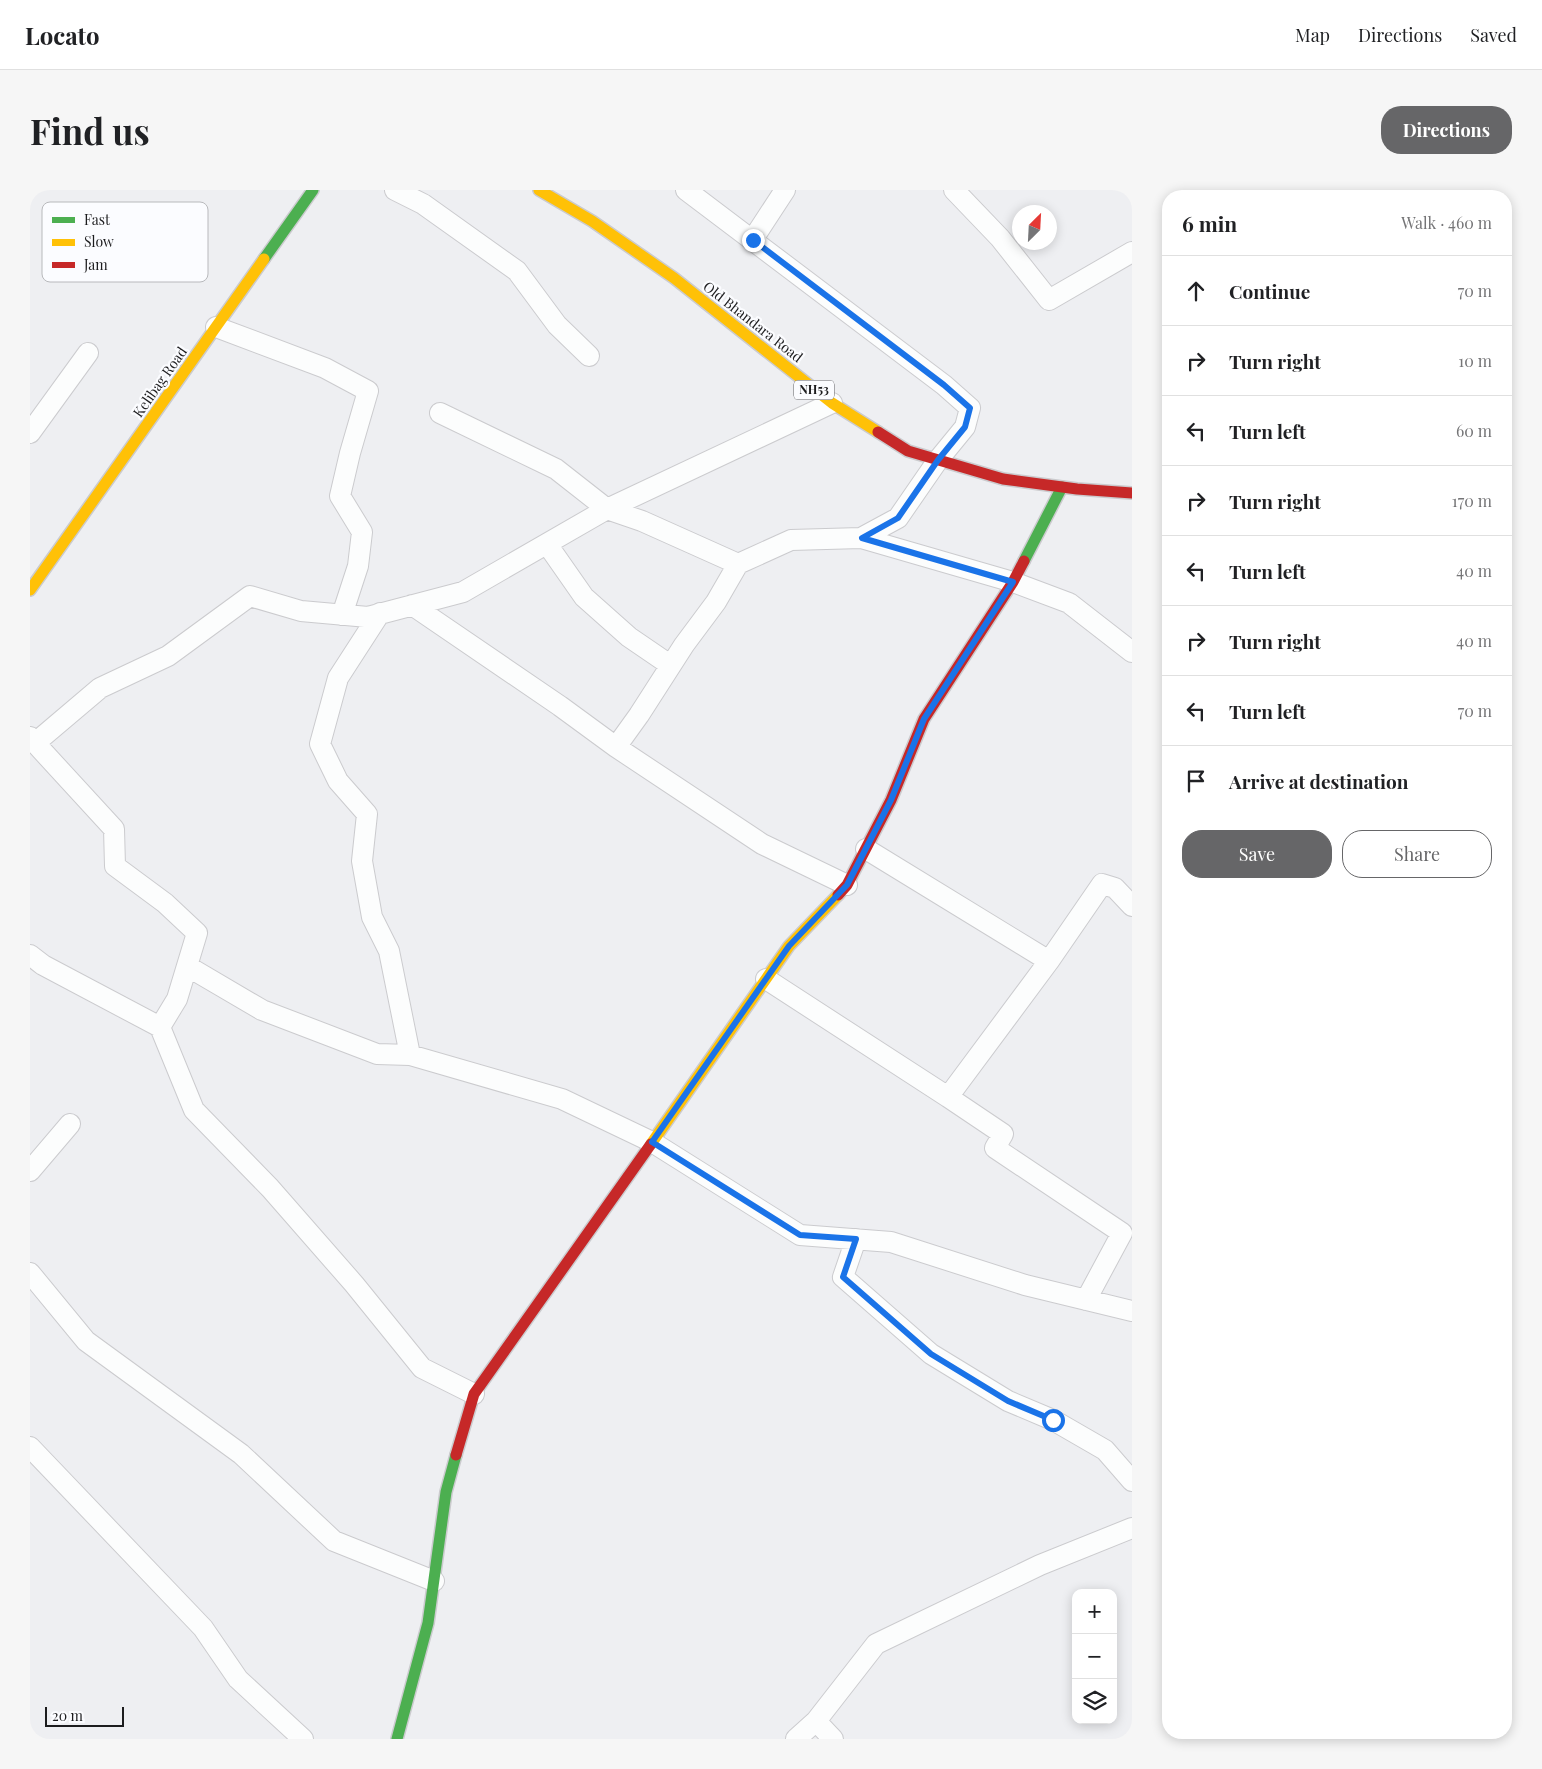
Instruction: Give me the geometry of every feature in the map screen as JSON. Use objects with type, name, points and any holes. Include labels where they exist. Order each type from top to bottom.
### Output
[{"type":"main road","name":"Kelibag Road","points":[[30,590],[313,190]]},
{"type":"main road","name":"Old Bhandara Road","points":[[539,190],[592,221],[674,278],[832,403],[908,450],[1003,479],[1062,487],[1131,490]]},
{"type":"main road","points":[[397,1739],[428,1623],[446,1492],[474,1394],[789,946],[847,885],[891,800],[924,719],[1013,582],[1062,487]]},
{"type":"street","points":[[395,190],[423,204],[517,271],[557,325],[589,356]]},
{"type":"street","points":[[686,190],[944,385],[970,408],[965,427],[938,460],[898,518],[862,538]]},
{"type":"street","points":[[753,240],[785,190]]},
{"type":"street","points":[[954,190],[1000,238],[1049,300],[1132,252]]},
{"type":"street","points":[[216,327],[325,368],[368,391],[340,496],[362,532],[358,566],[342,615]]},
{"type":"street","points":[[30,433],[88,353]]},
{"type":"street","points":[[160,1027],[177,999],[197,933],[165,903],[115,866],[114,829],[33,740],[100,688],[168,656],[250,596],[301,611],[368,617],[463,592],[608,509],[832,403]]},
{"type":"street","points":[[440,413],[556,469],[608,509],[642,521],[738,564]]},
{"type":"street","points":[[616,748],[670,665],[716,602],[738,564],[791,540],[862,538],[1013,582],[1069,604],[1132,652]]},
{"type":"street","points":[[547,544],[584,598],[629,637],[670,665]]},
{"type":"street","points":[[412,605],[560,706],[616,748],[762,844],[847,885]]},
{"type":"street","points":[[380,613],[338,678],[320,744],[338,781],[367,814],[362,861],[372,916],[389,951],[410,1055]]},
{"type":"street","points":[[866,849],[1049,961]]},
{"type":"street","points":[[948,1097],[1049,961],[1102,884],[1114,888],[1132,906]]},
{"type":"street","points":[[30,955],[43,964],[160,1027],[194,1110],[270,1188],[354,1284],[422,1368],[474,1394]]},
{"type":"street","points":[[187,966],[262,1010],[377,1054],[410,1055],[562,1099],[652,1142],[800,1235],[891,1242],[1025,1286],[1132,1311]]},
{"type":"street","points":[[766,979],[1003,1134],[995,1148],[1122,1233],[1086,1300]]},
{"type":"street","points":[[30,1171],[70,1124]]},
{"type":"street","points":[[856,1239],[843,1277],[890,1319],[931,1354],[1008,1401],[1053,1420],[1106,1450],[1132,1481]]},
{"type":"street","points":[[30,1273],[86,1341],[241,1454],[334,1541],[434,1581]]},
{"type":"street","points":[[30,1447],[203,1628],[238,1679],[303,1739]]},
{"type":"street","points":[[796,1739],[816,1721],[876,1644],[1040,1565],[1132,1528]]},
{"type":"street","points":[[816,1721],[833,1739]]},
{"type":"traffic: fast","points":[[264,259],[313,190]]},
{"type":"traffic: fast","points":[[1024,561],[1062,487]]},
{"type":"traffic: fast","points":[[397,1739],[428,1623],[446,1492],[456,1455]]},
{"type":"traffic: slow","points":[[539,190],[592,221],[674,278],[832,403],[878,432]]},
{"type":"traffic: slow","points":[[30,590],[264,259]]},
{"type":"traffic: slow","points":[[651,1144],[789,946],[838,895]]},
{"type":"traffic: jam","points":[[878,432],[908,451],[1003,479],[1077,489],[1132,493]]},
{"type":"traffic: jam","points":[[838,895],[847,885],[891,800],[924,719],[1013,582],[1024,561]]},
{"type":"traffic: jam","points":[[456,1455],[474,1394],[651,1144]]},
{"type":"route","points":[[753,240],[944,385],[970,408],[965,427],[938,460],[898,518],[862,538],[1013,582],[924,719],[891,800],[847,885],[789,946],[652,1142],[800,1235],[856,1239],[843,1277],[931,1354],[1008,1401],[1053,1420]]}]
